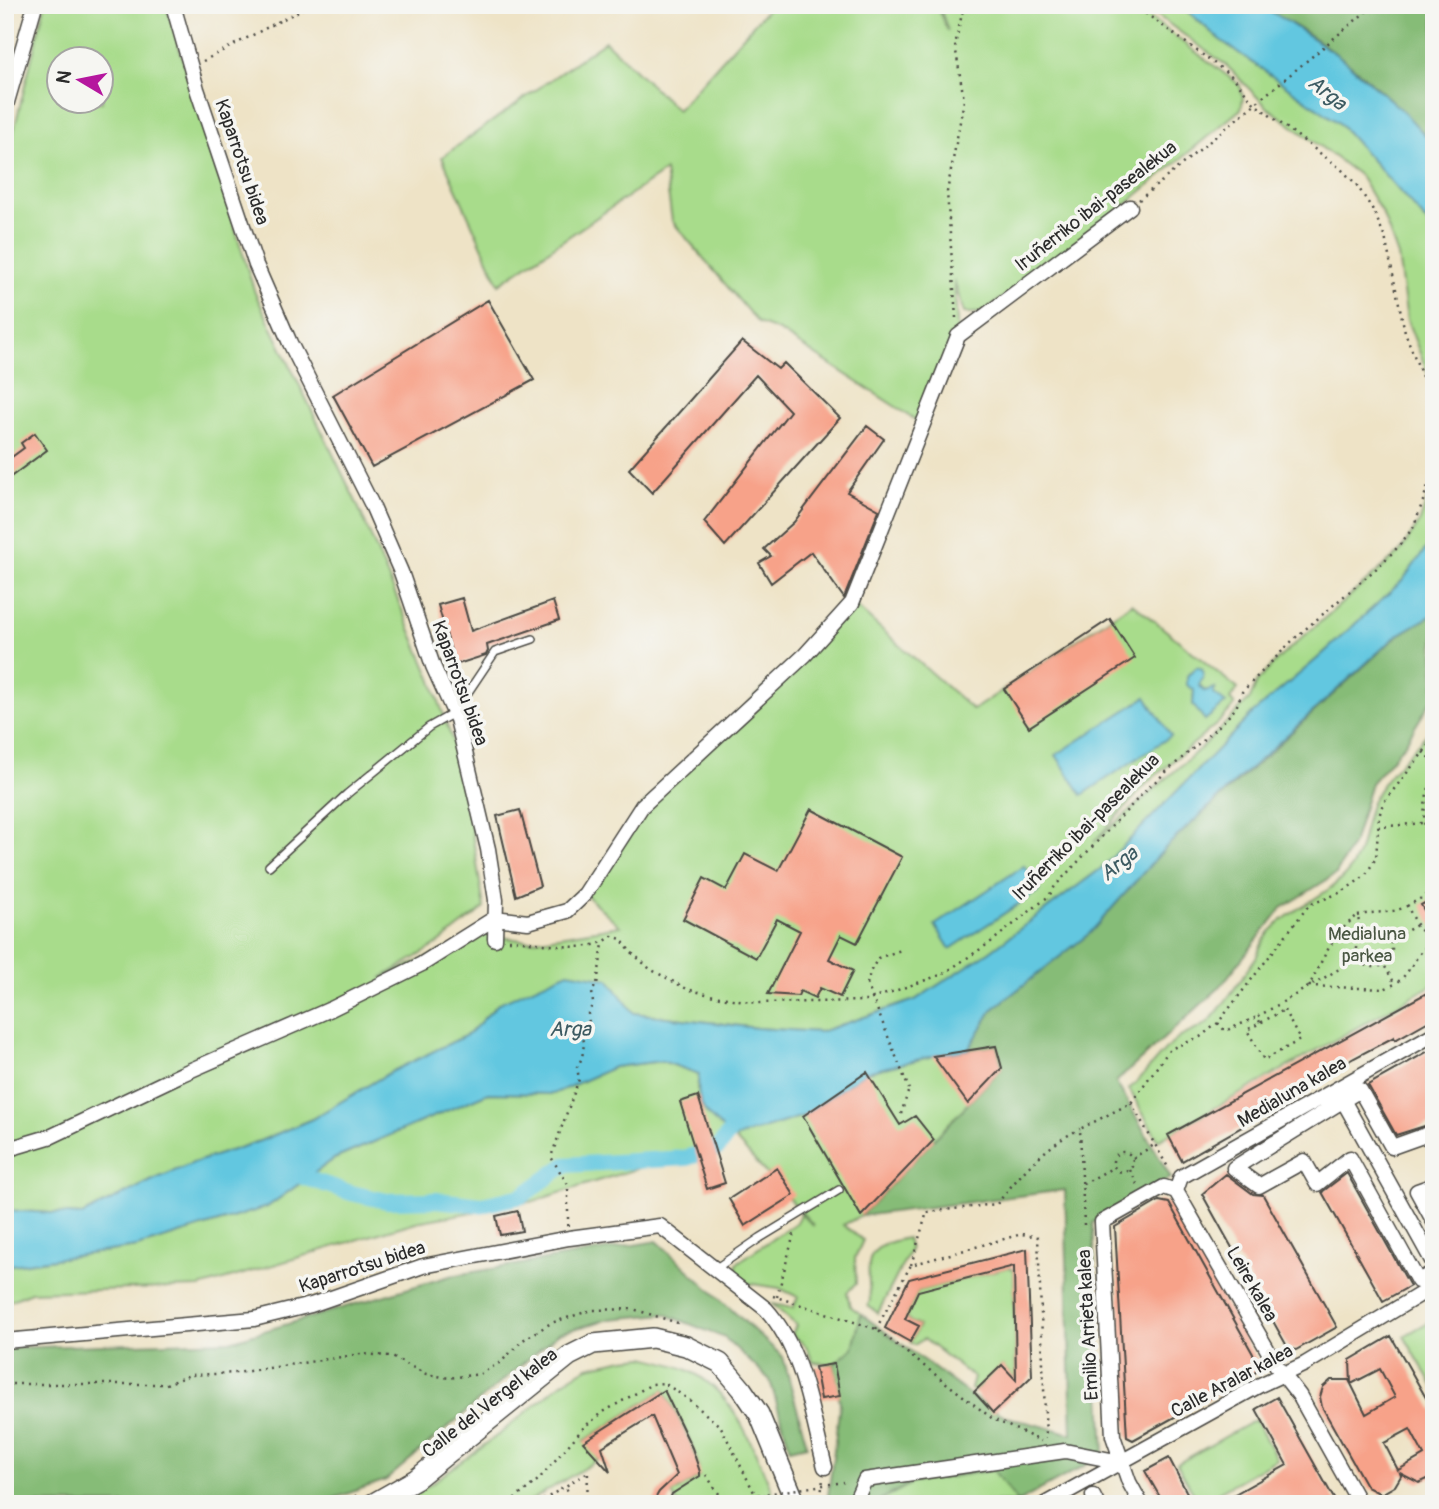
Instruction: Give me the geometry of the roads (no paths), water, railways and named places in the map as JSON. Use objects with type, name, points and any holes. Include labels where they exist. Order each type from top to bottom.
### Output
[{"type":"main road","name":"Calle del Vergel kalea","points":[[369,1497],[416,1479],[569,1356],[593,1344],[653,1339],[687,1346],[720,1363],[759,1415],[801,1497]]},
{"type":"street","points":[[5,109],[35,5]]},
{"type":"street","name":"Kaparrotsu bidea","points":[[173,5],[256,265],[290,343],[396,561],[433,666],[454,713],[472,775],[488,849],[496,900],[495,918]]},
{"type":"street","name":"Iruñerriko ibai-pasealekua","points":[[495,918],[528,922],[567,911],[585,894],[642,806],[805,655],[852,603],[958,336],[1130,207]]},
{"type":"street","points":[[495,918],[495,939]]},
{"type":"street","points":[[5,1150],[52,1136],[182,1074],[331,1009],[422,964],[495,918]]},
{"type":"street","name":"Medialuna kalea","points":[[1176,1191],[1181,1177],[1339,1094],[1434,1034]]},
{"type":"street","points":[[1434,1132],[1392,1147],[1360,1090],[1339,1094],[1234,1168],[1259,1186],[1304,1161],[1317,1184],[1350,1158],[1418,1281],[1434,1272]]},
{"type":"street","points":[[1339,1094],[1434,1264]]},
{"type":"street","points":[[1434,1185],[1416,1191],[1434,1222]]},
{"type":"street","name":"Emilio Arrieta kalea","points":[[1141,1504],[1112,1436],[1102,1222],[1164,1187],[1176,1191]]},
{"type":"street","name":"Leire kalea","points":[[1176,1191],[1278,1368],[1299,1395],[1360,1504]]},
{"type":"street","name":"Kaparrotsu bidea","points":[[5,1341],[254,1319],[311,1305],[423,1266],[569,1238],[660,1226],[766,1309],[779,1324],[798,1362],[825,1467]]},
{"type":"street","name":"Calle Aralar kalea","points":[[1045,1504],[1061,1500],[1121,1462],[1305,1364],[1434,1286]]},
{"type":"street","points":[[854,1504],[865,1480],[1065,1451],[1121,1462]]},
{"type":"lane","points":[[269,866],[347,794],[429,727],[454,713],[495,652],[533,639]]},
{"type":"lane","points":[[715,1269],[839,1190]]},
{"type":"water","name":"Arga","points":[[1181,5],[1256,5],[1277,15],[1339,56],[1402,110],[1434,145],[1434,235],[1427,222],[1339,123],[1219,39]]},
{"type":"water","name":"Arga","points":[[1434,538],[1434,614],[1396,636],[1234,783],[1166,847],[1090,933],[993,1009],[968,1050],[867,1072],[803,1116],[735,1138],[705,1112],[699,1096],[699,1074],[662,1061],[614,1067],[553,1094],[488,1093],[334,1159],[267,1207],[137,1247],[5,1266],[5,1210],[82,1215],[193,1163],[260,1141],[312,1119],[389,1073],[469,1034],[499,1003],[568,972],[608,979],[634,1013],[757,1028],[820,1032],[915,1000],[989,952],[1103,867],[1253,713],[1402,581]]},
{"type":"water","points":[[1197,667],[1202,669],[1204,674],[1199,685],[1204,691],[1215,688],[1213,693],[1226,703],[1205,720],[1193,705],[1194,690],[1187,685],[1187,676]]},
{"type":"water","points":[[1146,697],[1171,736],[1082,795],[1056,755]]},
{"type":"water","points":[[1024,866],[1040,890],[950,949],[935,925]]},
{"type":"waterway","points":[[288,1172],[351,1193],[387,1201],[436,1200],[482,1205],[522,1196],[565,1165],[686,1158],[718,1148],[740,1118]]},
{"type":"park label","name":"Medialuna parkea","points":[[1367,945]]}]
